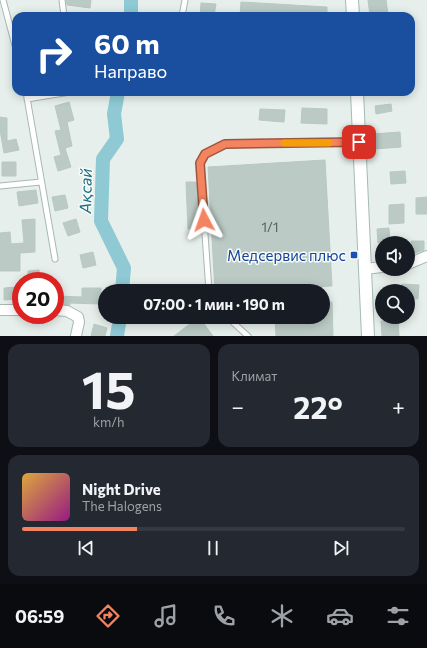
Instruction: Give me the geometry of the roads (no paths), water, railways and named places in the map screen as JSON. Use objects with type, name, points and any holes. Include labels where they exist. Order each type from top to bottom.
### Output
[{"type":"main road","points":[[352,0],[353,12]]},
{"type":"main road","points":[[356,96],[368,336]]},
{"type":"street","points":[[415,261],[427,256]]},
{"type":"street","points":[[365,269],[375,268]]},
{"type":"street","points":[[0,310],[12,310]]},
{"type":"street","points":[[64,311],[78,317],[79,322],[76,336]]},
{"type":"lane","points":[[3,0],[12,34]]},
{"type":"lane","points":[[62,0],[64,12]]},
{"type":"lane","points":[[182,12],[184,0]]},
{"type":"lane","points":[[27,96],[55,259]]},
{"type":"lane","points":[[27,99],[45,96]]},
{"type":"lane","points":[[209,284],[200,163],[205,154],[225,144],[359,142]]},
{"type":"lane","points":[[0,186],[41,182]]},
{"type":"lane","points":[[235,324],[248,336]]},
{"type":"waterway","name":"Ақсай","points":[[131,0],[131,12]]},
{"type":"waterway","name":"Ақсай","points":[[117,96],[114,114],[117,139],[103,159],[101,221],[124,268],[123,284]]},
{"type":"waterway","name":"Ақсай","points":[[117,336],[119,324]]},
{"type":"place","name":"Медсервис плюс","points":[[354,255]]}]
